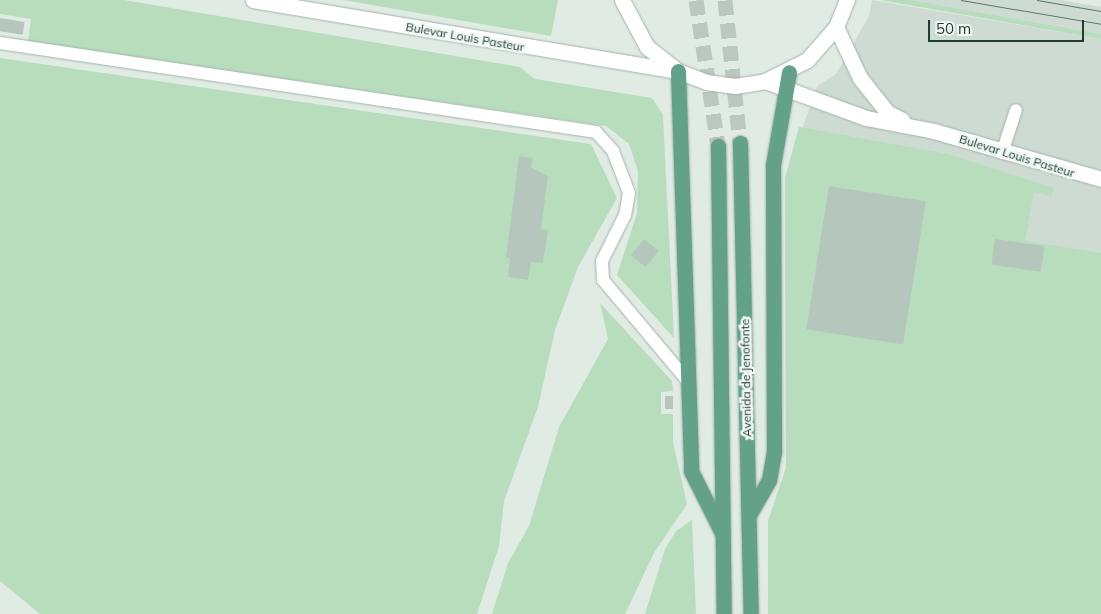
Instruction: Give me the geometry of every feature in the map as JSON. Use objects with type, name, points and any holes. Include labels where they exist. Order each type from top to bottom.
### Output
[{"type":"main road","points":[[678,71],[686,379],[691,471],[722,533]]},
{"type":"main road","points":[[749,515],[769,480],[774,452],[773,165],[789,72]]},
{"type":"main road","name":"Avenida de Jenofonte","points":[[740,143],[751,614]]},
{"type":"main road","name":"Avenida de Jenofonte","points":[[718,146],[724,614]]},
{"type":"street","name":"Bulevar Louis Pasteur","points":[[253,0],[678,71]]},
{"type":"street","points":[[622,0],[647,47],[678,71],[706,82],[735,86],[765,81],[789,72],[813,55],[836,27],[846,0]]},
{"type":"street","name":"Bulevar Louis Pasteur","points":[[836,27],[860,78],[878,103],[904,121],[1002,153],[1101,180]]},
{"type":"street","name":"Bulevar Louis Pasteur","points":[[765,81],[786,91],[866,118],[934,132]]},
{"type":"lane","points":[[0,43],[596,132],[613,151],[629,193],[625,215],[602,261],[603,280],[686,379]]},
{"type":"lane","points":[[1002,153],[1016,110]]},
{"type":"shaded area","points":[[872,0],[1101,39],[1101,614],[768,614],[768,521],[786,468],[785,178],[817,86],[836,74],[869,16]]},
{"type":"shaded area","points":[[910,0],[1061,0],[1101,7],[1101,34]]},
{"type":"green space","points":[[0,0],[124,0],[520,67],[535,79],[652,98],[663,115],[674,338],[617,275],[637,213],[638,171],[629,144],[606,126],[28,41],[31,19],[0,14]]},
{"type":"green space","points":[[343,0],[558,0],[551,36]]},
{"type":"green space","points":[[880,0],[910,0],[1101,34],[1101,39]]},
{"type":"green space","points":[[0,58],[591,144],[617,198],[578,267],[555,330],[538,407],[504,501],[499,546],[477,614],[40,614],[0,581]]},
{"type":"green space","points":[[799,127],[948,154],[1054,188],[1051,196],[1034,192],[1025,241],[1101,253],[1101,614],[768,614],[768,521],[786,468],[785,178]]},
{"type":"green space","points":[[600,303],[672,381],[673,391],[661,392],[661,414],[673,414],[673,442],[687,504],[654,553],[625,614],[492,614],[508,563],[529,526],[559,427],[608,339]]},
{"type":"green space","points":[[692,520],[696,614],[645,614],[665,549],[676,531]]},
{"type":"building","points":[[0,18],[25,22],[23,35],[0,31]]},
{"type":"building","points":[[519,156],[533,158],[531,167],[548,176],[541,229],[548,230],[543,263],[531,262],[528,280],[508,277],[510,258],[506,258]]},
{"type":"building","points":[[829,186],[926,201],[903,345],[806,329]]},
{"type":"building","points":[[644,239],[659,251],[646,267],[631,255]]},
{"type":"building","points":[[995,239],[1045,246],[1041,272],[991,265]]},
{"type":"building","points":[[665,396],[673,396],[673,409],[665,409]]},
{"type":"tunnel","points":[[696,0],[718,146]]},
{"type":"tunnel","points":[[725,0],[740,143]]},
{"type":"tram line","points":[[961,0],[1101,24]]},
{"type":"tram line","points":[[1037,0],[1101,11]]}]
